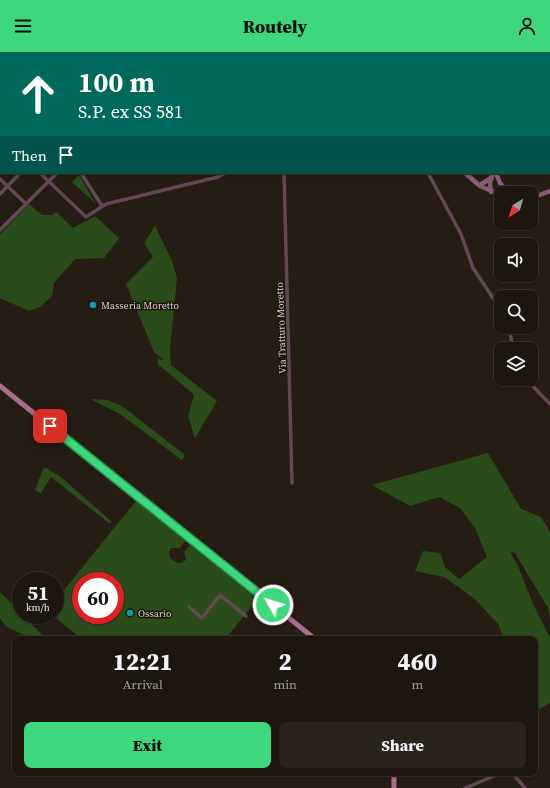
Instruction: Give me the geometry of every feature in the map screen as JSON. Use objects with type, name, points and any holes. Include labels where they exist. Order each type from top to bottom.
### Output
[{"type":"main road","points":[[0,386],[311,636]]},
{"type":"main road","points":[[394,776],[394,788]]},
{"type":"street","points":[[0,194],[19,174]]},
{"type":"street","points":[[41,174],[86,217],[102,206],[218,177],[224,174]]},
{"type":"street","points":[[1,227],[56,174]]},
{"type":"street","points":[[82,174],[102,206]]},
{"type":"street","name":"Via Tratturo Moretto","points":[[284,174],[292,483]]},
{"type":"street","points":[[429,174],[461,234],[473,268],[494,300]]},
{"type":"street","points":[[466,174],[480,186],[494,193]]},
{"type":"street","points":[[480,186],[486,183],[494,174]]},
{"type":"street","points":[[494,174],[503,186]]},
{"type":"street","points":[[491,192],[490,184],[494,174]]},
{"type":"street","points":[[0,179],[26,204]]},
{"type":"street","points":[[491,192],[497,188],[500,183]]},
{"type":"street","points":[[538,195],[550,191]]},
{"type":"street","points":[[533,386],[550,404]]},
{"type":"street","points":[[189,607],[202,618],[220,595],[246,616]]},
{"type":"street","points":[[465,788],[494,776]]},
{"type":"street","points":[[515,776],[525,788]]},
{"type":"green space","points":[[79,175],[96,204],[72,182]]},
{"type":"green space","points":[[29,204],[42,215],[52,215],[56,212],[73,228],[95,216],[119,238],[104,258],[75,259],[54,283],[52,296],[40,307],[29,311],[0,298],[0,234]]},
{"type":"green space","points":[[155,226],[172,261],[177,278],[170,349],[171,365],[217,401],[195,438],[188,416],[194,395],[158,364],[158,359],[164,360],[154,352],[126,284],[153,257],[144,243]]},
{"type":"green space","points":[[90,399],[107,400],[122,406],[185,455],[182,460],[120,414]]},
{"type":"green space","points":[[488,453],[521,509],[541,517],[550,532],[550,619],[548,608],[515,553],[510,552],[518,566],[533,604],[550,638],[550,703],[538,709],[538,636],[503,636],[498,624],[475,599],[444,577],[415,571],[423,551],[440,553],[445,567],[459,579],[487,557],[475,528],[460,508],[439,497],[410,506],[372,485]]},
{"type":"green space","points":[[46,468],[61,477],[112,522],[109,523],[51,477],[41,493],[35,490],[43,469]]},
{"type":"green space","points":[[136,501],[185,541],[180,548],[171,548],[169,552],[172,560],[179,563],[184,562],[186,560],[184,552],[190,545],[258,599],[227,636],[78,636],[63,624],[64,590],[72,580],[72,624],[124,624],[124,572],[78,572]]},
{"type":"green space","points":[[0,592],[12,604],[12,624],[31,624],[43,636],[26,636],[7,627],[0,619]]},
{"type":"place","name":"Masseria Moretto","points":[[93,305]]},
{"type":"place","name":"Ossario","points":[[130,613]]},
{"type":"route","points":[[50,426],[273,605]]}]
